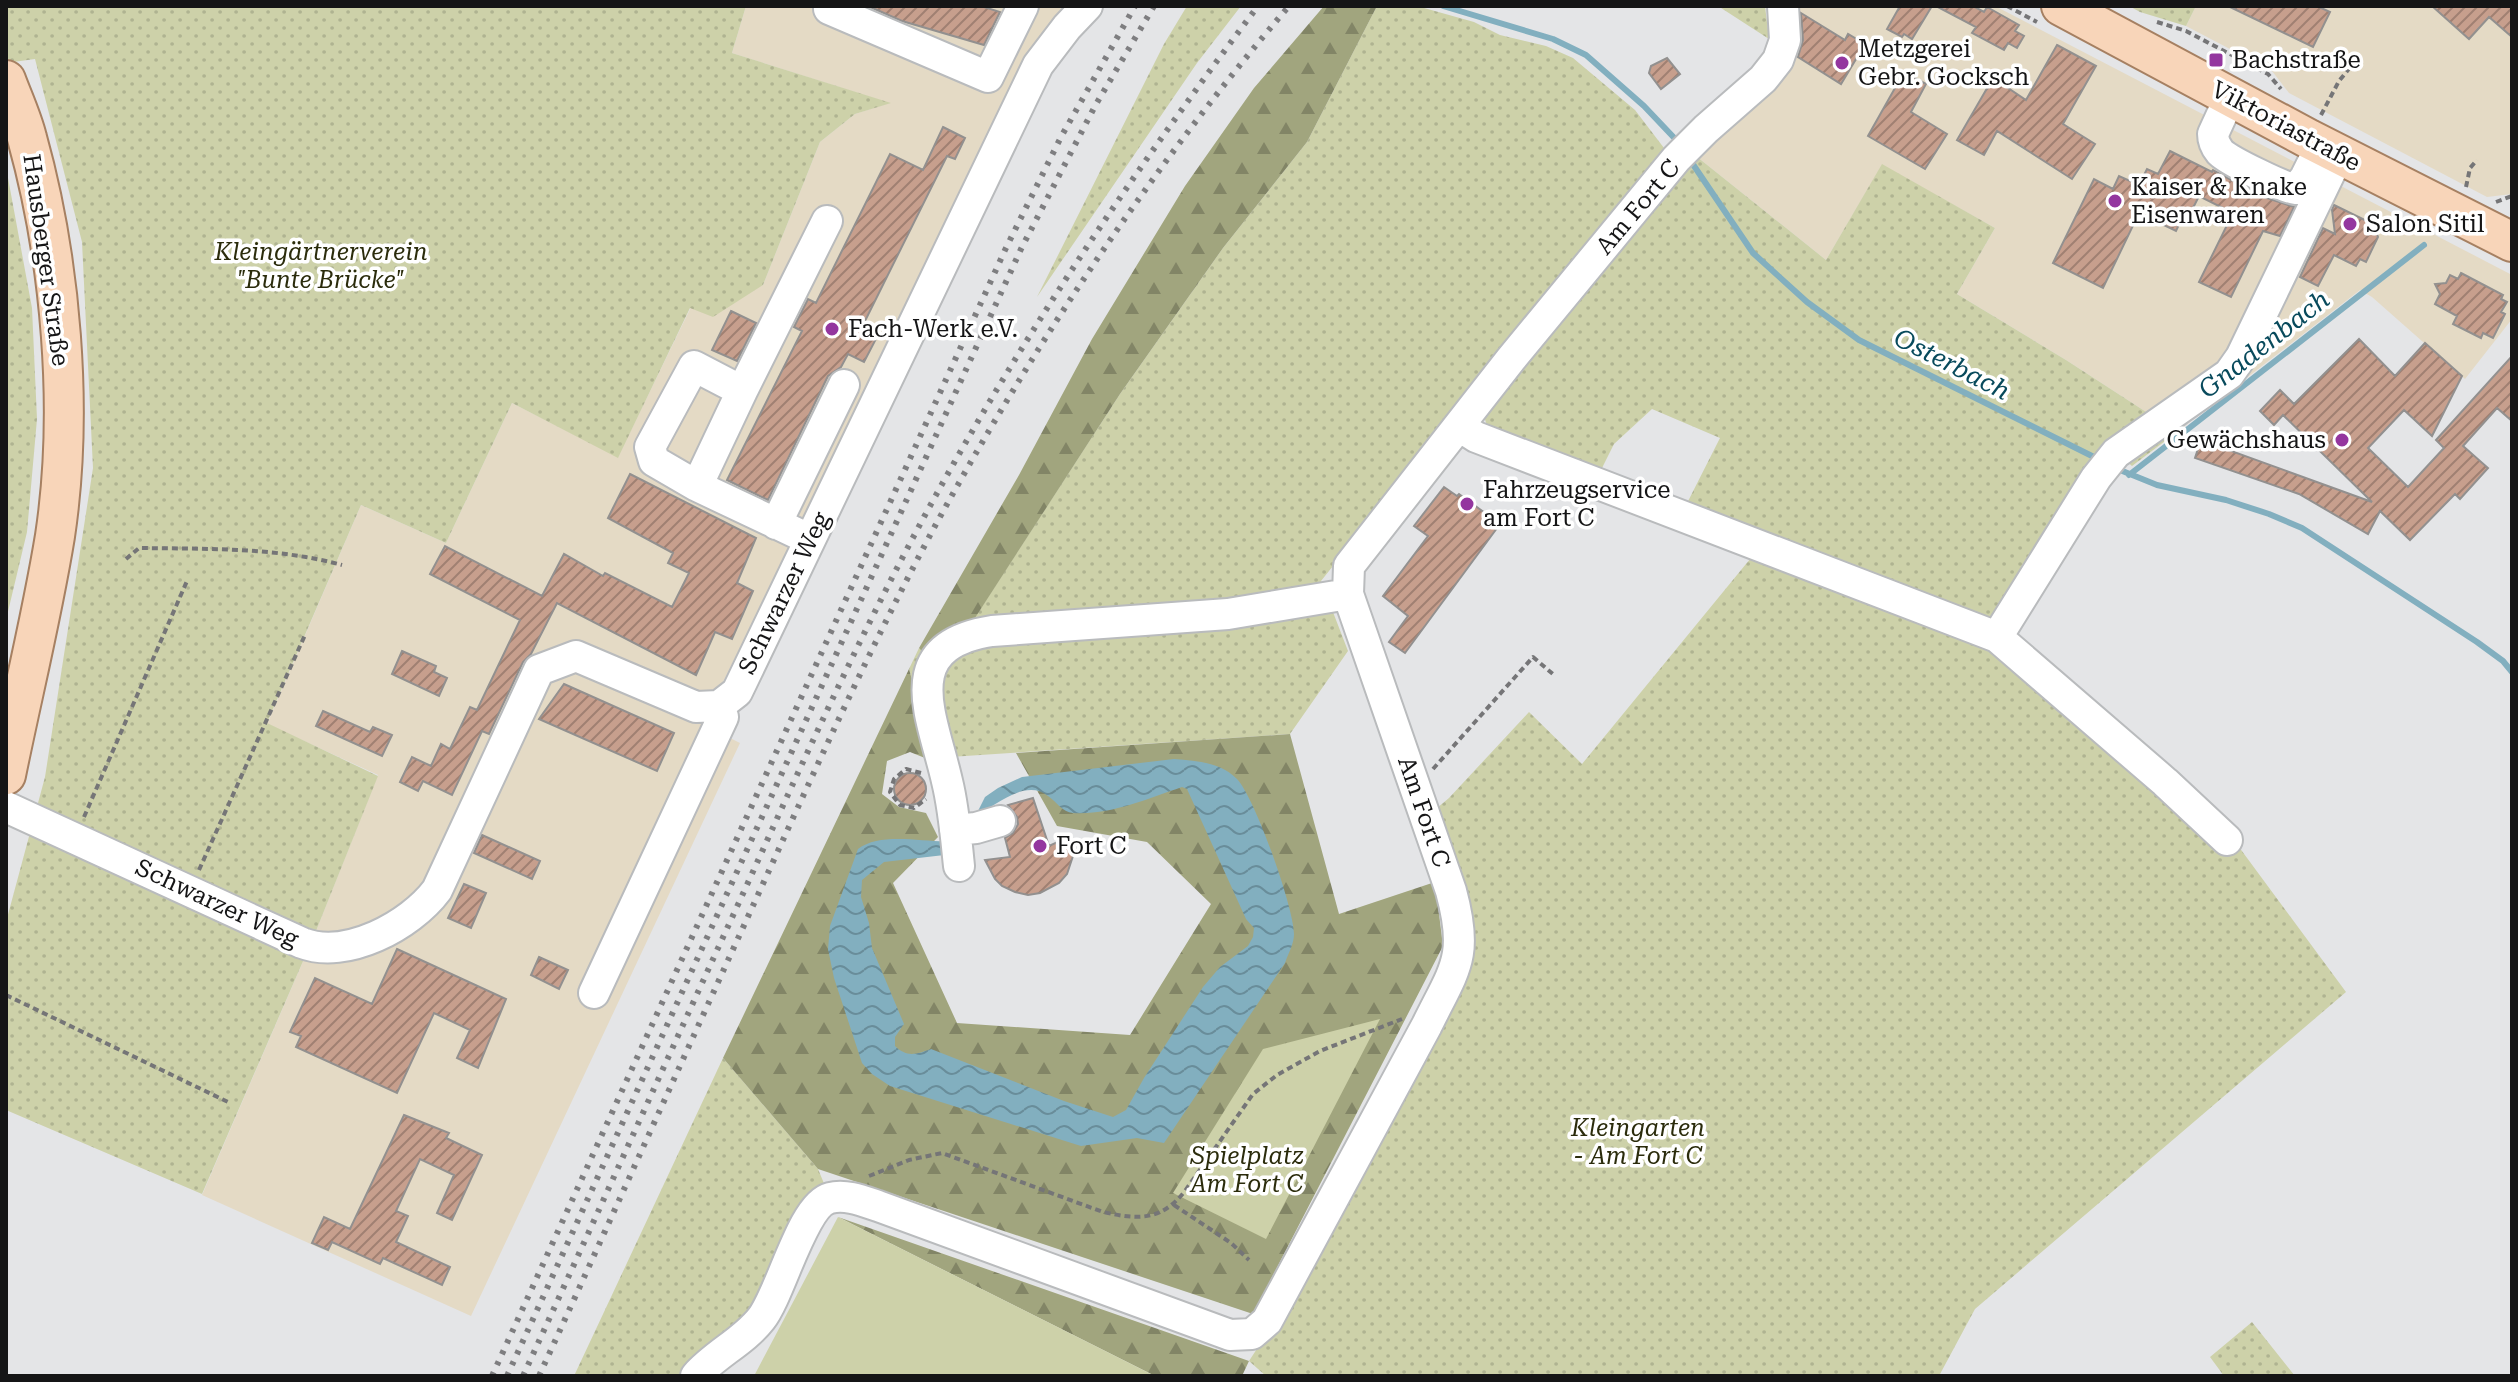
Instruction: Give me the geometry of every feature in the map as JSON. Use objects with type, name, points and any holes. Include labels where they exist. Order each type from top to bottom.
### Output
[{"type":"main road","name":"Viktoriastraße","points":[[2061,6],[2323,146],[2510,237]]},
{"type":"main road","name":"Hausberger Straße","points":[[6,80],[27,136],[44,216],[63,358],[63,441],[55,535],[6,775]]},
{"type":"street","name":"Am Fort C","points":[[866,1203],[1230,1335],[1252,1334],[1267,1321],[1429,1020],[1460,950],[1460,934],[1451,891],[1348,594],[1349,566],[1682,153],[1763,79],[1778,60],[1785,40],[1783,6]]},
{"type":"street","points":[[829,9],[988,77],[1020,7],[1077,16]]},
{"type":"street","name":"Schwarzer Weg","points":[[6,807],[317,949],[332,950],[393,928],[413,916],[437,890],[539,670],[576,656],[696,707],[719,706],[737,692],[1038,65],[1077,16]]},
{"type":"street","points":[[2230,97],[2213,134],[2213,141],[2221,153],[2284,186],[2296,189],[2323,146]]},
{"type":"street","points":[[1997,637],[2096,478],[2116,453],[2229,374],[2248,344],[2323,146]]},
{"type":"street","points":[[697,486],[827,221]]},
{"type":"street","points":[[742,391],[694,366],[650,447],[654,461],[697,486],[809,539]]},
{"type":"street","points":[[776,524],[844,385]]},
{"type":"street","points":[[1459,426],[1476,437],[1997,637],[2165,782],[2227,840]]},
{"type":"street","points":[[969,836],[938,785],[927,699],[926,683],[939,654],[952,642],[966,635],[1228,614],[1348,594]]},
{"type":"street","points":[[594,993],[723,717],[719,706]]},
{"type":"street","points":[[696,1376],[759,1321],[777,1291],[814,1210],[830,1198],[866,1203]]},
{"type":"path","points":[[2323,146],[2339,81],[2357,59]]},
{"type":"path","points":[[2464,191],[2470,168],[2477,160]]},
{"type":"path","points":[[126,559],[139,548],[251,551],[312,557],[342,565]]},
{"type":"path","points":[[75,837],[187,581]]},
{"type":"path","points":[[189,890],[305,635]]},
{"type":"path","points":[[1413,781],[1424,779],[1533,657],[1554,675]]},
{"type":"path","points":[[906,769],[920,773],[938,785],[926,800],[914,808],[900,805],[890,792],[894,779],[906,769]]},
{"type":"path","points":[[6,995],[228,1102]]},
{"type":"path","points":[[866,1203],[870,1175],[909,1160],[942,1153],[1103,1212],[1125,1217],[1157,1214],[1174,1205],[1253,1094],[1277,1075],[1320,1051],[1415,1014],[1429,1020]]},
{"type":"path","points":[[1174,1205],[1231,1243],[1249,1260]]},
{"type":"shaded area","points":[[746,6],[1062,6],[702,724],[740,743],[471,1316],[202,1195],[314,936],[378,775],[267,724],[361,505],[446,543],[512,403],[618,457],[691,307],[763,285],[820,142],[855,114],[889,103],[732,53]]},
{"type":"shaded area","points":[[1795,6],[1995,6],[2512,275],[2512,319],[2465,379],[2372,297],[2360,290],[2177,432],[1957,294],[1995,228],[1882,165],[1826,260],[1696,156]]},
{"type":"shaded area","points":[[2196,6],[2512,6],[2512,194],[2487,197],[2289,93],[2272,71],[2186,26]]},
{"type":"green space","name":"Kleingärtnerverein \"Bunte Brücke\"","points":[[6,6],[746,6],[732,53],[891,103],[855,114],[820,142],[763,285],[713,317],[690,308],[618,458],[512,403],[446,543],[361,505],[267,723],[378,776],[314,936],[202,1194],[6,1110],[6,922],[45,777],[93,468],[82,242],[35,59],[6,63]]},
{"type":"green space","points":[[1187,6],[1241,6],[1197,63],[1037,297],[1164,44]]},
{"type":"green space","points":[[1324,6],[1377,6],[1307,142],[1223,248],[1120,394],[940,672],[919,648],[1019,475],[1092,339],[1185,186],[1254,88]]},
{"type":"green space","points":[[1377,6],[1417,6],[1474,22],[1500,35],[1546,46],[1573,58],[1635,110],[1664,148],[1321,581],[1348,651],[1290,734],[935,758],[909,669],[919,648],[940,671],[1120,394],[1223,248],[1307,142]]},
{"type":"green space","points":[[1718,6],[1765,6],[1769,39]]},
{"type":"green space","points":[[2129,6],[2196,6],[2186,26]]},
{"type":"green space","name":"Kleingarten - Am Fort C","points":[[1696,156],[1826,260],[1882,164],[1995,228],[1957,294],[2177,432],[2132,466],[2117,453],[1997,637],[2236,843],[2346,992],[1975,1309],[1939,1376],[1266,1376],[1249,1361],[1296,1289],[1458,984],[1437,808],[1529,712],[1582,764],[1755,553],[1677,523],[1720,438],[1652,409],[1614,444],[1598,476],[1488,429],[1483,413]]},
{"type":"green space","points":[[6,167],[32,308],[37,419],[27,532],[6,620]]},
{"type":"green space","points":[[909,669],[935,762],[910,752],[887,761],[882,794],[899,807],[926,813],[938,837],[893,883],[957,1023],[1130,1035],[1211,904],[1147,842],[1057,826],[1016,753],[1290,734],[1339,914],[1435,882],[1443,946],[1253,1314],[818,1169],[723,1058]]},
{"type":"green space","name":"Spielplatz Am Fort C","points":[[1380,1019],[1266,1239],[1173,1193],[1263,1049]]},
{"type":"green space","points":[[723,1058],[818,1169],[828,1193],[773,1290],[688,1376],[574,1376]]},
{"type":"green space","points":[[838,1217],[1249,1361],[1242,1376],[1155,1376]]},
{"type":"green space","points":[[838,1217],[1155,1376],[754,1376]]},
{"type":"green space","points":[[2252,1322],[2295,1376],[2224,1376],[2210,1357]]},
{"type":"water","points":[[1174,759],[1208,763],[1223,769],[1237,779],[1245,790],[1288,901],[1294,934],[1285,963],[1164,1143],[1137,1138],[1081,1146],[890,1086],[872,1074],[862,1063],[834,978],[828,949],[830,926],[858,849],[879,840],[952,841],[953,854],[884,862],[862,880],[861,897],[872,948],[904,1024],[895,1037],[895,1046],[908,1054],[931,1049],[1113,1117],[1126,1110],[1203,987],[1220,967],[1248,946],[1253,937],[1254,928],[1246,919],[1187,789],[1182,787],[1129,805],[1087,813],[1069,812],[1048,796],[1030,790],[1011,795],[976,815],[985,797],[1022,777]]},
{"type":"building","points":[[868,6],[981,6],[1000,12],[984,45],[902,21]]},
{"type":"building","points":[[1900,6],[1932,6],[1912,39],[1887,29]]},
{"type":"building","points":[[1936,6],[1973,6],[1984,12],[1987,7],[2019,25],[2015,31],[2024,36],[2017,48],[2008,43],[2004,50],[1972,33],[1976,27]]},
{"type":"building","points":[[2228,6],[2317,6],[2330,12],[2313,47]]},
{"type":"building","points":[[2432,6],[2512,6],[2512,37],[2489,17],[2469,39]]},
{"type":"building","points":[[1801,13],[1845,40],[1848,34],[1865,44],[1841,84],[1798,57],[1803,40]]},
{"type":"building","points":[[2057,45],[2096,66],[2063,124],[2095,144],[2072,179],[1997,131],[1984,155],[1957,140],[1993,78],[2026,100]]},
{"type":"building","points":[[1667,58],[1680,74],[1661,89],[1649,73],[1651,66]]},
{"type":"building","points":[[1904,72],[1926,84],[1911,112],[1947,134],[1925,169],[1868,136]]},
{"type":"building","name":"Fach-Werk e.V.","points":[[943,127],[965,138],[955,159],[947,156],[862,327],[878,335],[864,362],[848,354],[841,367],[828,376],[768,500],[727,480],[802,331],[794,327],[808,299],[816,303],[890,154],[923,170]]},
{"type":"building","points":[[2170,151],[2261,196],[2294,207],[2280,236],[2263,231],[2231,297],[2199,282],[2233,213],[2199,196],[2189,216],[2184,214],[2176,231],[2139,213],[2103,288],[2053,263],[2094,179],[2113,189],[2119,176],[2139,185],[2147,169],[2158,174]]},
{"type":"building","points":[[2334,205],[2373,224],[2378,237],[2366,262],[2360,259],[2356,266],[2334,255],[2318,286],[2300,277],[2323,228],[2335,234]]},
{"type":"building","points":[[2461,273],[2503,295],[2501,299],[2507,302],[2501,312],[2505,314],[2493,338],[2483,333],[2481,338],[2453,324],[2457,316],[2435,304],[2440,294],[2435,284],[2446,283],[2450,275],[2458,279]]},
{"type":"building","points":[[731,311],[756,323],[737,361],[712,350]]},
{"type":"building","points":[[2359,339],[2395,376],[2425,343],[2462,376],[2432,436],[2404,410],[2368,448],[2408,487],[2444,448],[2436,440],[2512,356],[2512,421],[2497,408],[2463,446],[2488,468],[2460,499],[2455,494],[2410,540],[2380,511],[2368,534],[2299,494],[2195,458],[2201,440],[2372,502],[2283,415],[2274,425],[2260,411],[2280,390],[2294,404]]},
{"type":"building","points":[[630,474],[756,538],[737,583],[753,591],[732,639],[715,632],[696,675],[557,603],[531,654],[523,662],[489,734],[482,731],[452,795],[423,781],[418,791],[400,782],[412,757],[431,766],[441,744],[450,749],[470,707],[477,710],[520,620],[430,574],[445,546],[542,596],[564,554],[603,576],[605,573],[672,607],[689,573],[668,563],[673,553],[608,518]]},
{"type":"building","points":[[1444,487],[1457,496],[1459,494],[1500,524],[1405,653],[1389,642],[1408,616],[1383,596],[1428,536],[1414,526]]},
{"type":"building","points":[[402,651],[436,666],[434,672],[447,678],[439,696],[392,674]]},
{"type":"building","points":[[564,684],[674,733],[657,771],[539,719]]},
{"type":"building","points":[[323,711],[370,732],[373,727],[392,735],[382,756],[316,726]]},
{"type":"building","points":[[910,773],[921,778],[926,789],[921,800],[910,805],[899,800],[894,789],[899,778]]},
{"type":"building","name":"Fort C","points":[[1033,798],[1049,846],[1069,837],[1073,856],[1067,874],[1059,883],[1040,893],[1028,895],[1002,886],[985,860],[1010,857],[1005,838],[1013,833],[1018,824],[1008,805]]},
{"type":"building","points":[[482,835],[540,861],[532,879],[474,853]]},
{"type":"building","points":[[464,884],[486,893],[471,928],[448,918]]},
{"type":"building","points":[[397,949],[506,999],[478,1068],[457,1058],[470,1030],[434,1013],[397,1093],[296,1047],[301,1036],[290,1032],[315,978],[372,1004]]},
{"type":"building","points":[[539,957],[568,970],[559,989],[531,975]]},
{"type":"building","points":[[404,1115],[449,1133],[446,1138],[482,1155],[452,1220],[437,1213],[454,1175],[420,1159],[396,1211],[408,1216],[396,1242],[450,1267],[442,1285],[383,1258],[380,1264],[332,1242],[328,1250],[312,1243],[324,1217],[350,1229]]},
{"type":"waterway","name":"Osterbach","points":[[1443,6],[1553,39],[1586,55],[1644,106],[1680,144]]},
{"type":"waterway","name":"Osterbach","points":[[1690,160],[1753,253],[1807,302],[1859,340],[2098,459]]},
{"type":"waterway","name":"Gnadenbach","points":[[2129,475],[2424,245]]},
{"type":"waterway","name":"Osterbach","points":[[2115,468],[2157,485],[2226,500],[2302,528],[2477,642],[2503,661],[2512,672]]},
{"type":"railway","points":[[492,1376],[1005,250],[1061,137],[1135,6]]},
{"type":"railway","points":[[507,1376],[1021,249],[1095,106],[1154,6]]},
{"type":"railway","points":[[523,1376],[807,754],[924,517],[1000,385],[1081,256],[1258,6]]},
{"type":"railway","points":[[539,1376],[817,765],[935,526],[1013,390],[1098,257],[1190,129],[1289,6]]},
{"type":"place","name":"Bachstraße","points":[[2216,60]]},
{"type":"place","name":"Metzgerei Gebr. Gocksch","points":[[1842,63]]},
{"type":"place","name":"Kaiser & Knake Eisenwaren","points":[[2115,201]]},
{"type":"place","name":"Salon Sitil","points":[[2350,224]]},
{"type":"place","name":"Fach-Werk e.V.","points":[[832,329]]},
{"type":"place","name":"Gewächshaus","points":[[2342,440]]},
{"type":"place","name":"Fahrzeugservice am Fort C","points":[[1467,504]]},
{"type":"place","name":"Fort C","points":[[1040,846]]}]
